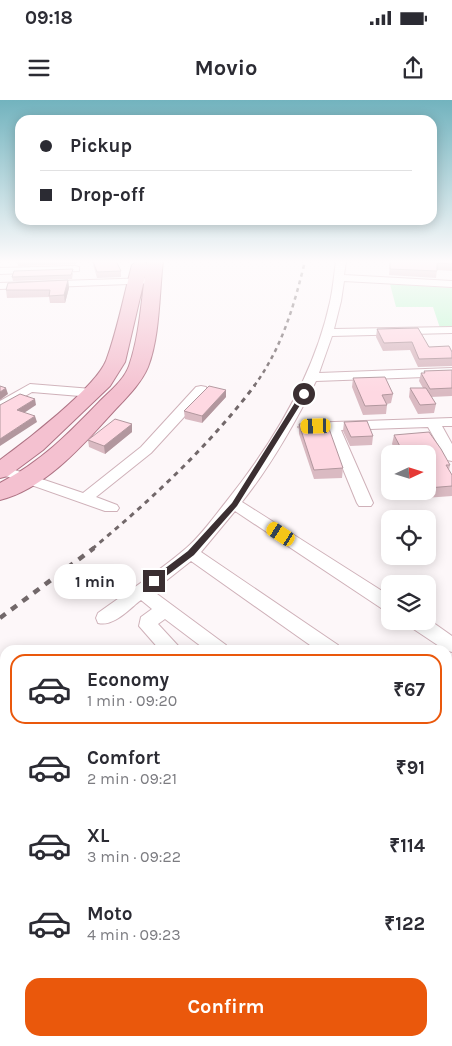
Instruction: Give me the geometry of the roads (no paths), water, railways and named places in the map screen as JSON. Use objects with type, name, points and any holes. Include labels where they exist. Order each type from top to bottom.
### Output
[{"type":"main road","points":[[1,470],[35,445],[103,382],[115,362],[138,305]]},
{"type":"main road","points":[[0,492],[28,478],[63,452],[126,386],[138,368],[145,343],[144,305]]},
{"type":"street","points":[[106,618],[191,553],[234,504],[284,427],[313,377],[335,305]]},
{"type":"street","points":[[327,333],[452,330]]},
{"type":"street","points":[[313,377],[452,372]]},
{"type":"street","points":[[0,406],[30,388],[92,393]]},
{"type":"street","points":[[86,498],[146,450],[201,390]]},
{"type":"street","points":[[284,427],[452,422]]},
{"type":"street","points":[[433,423],[452,458]]},
{"type":"street","points":[[332,426],[365,503]]},
{"type":"street","points":[[1,470],[112,508]]},
{"type":"street","points":[[234,504],[381,598]]},
{"type":"street","points":[[191,553],[324,645]]},
{"type":"street","points":[[141,591],[212,645]]},
{"type":"street","points":[[165,609],[148,622],[148,626],[167,645]]},
{"type":"street","points":[[430,630],[452,645]]},
{"type":"railway","points":[[254,386],[280,342],[293,305]]},
{"type":"railway","points":[[92,549],[136,511],[199,451],[255,385]]},
{"type":"railway","points":[[0,618],[94,548]]}]
